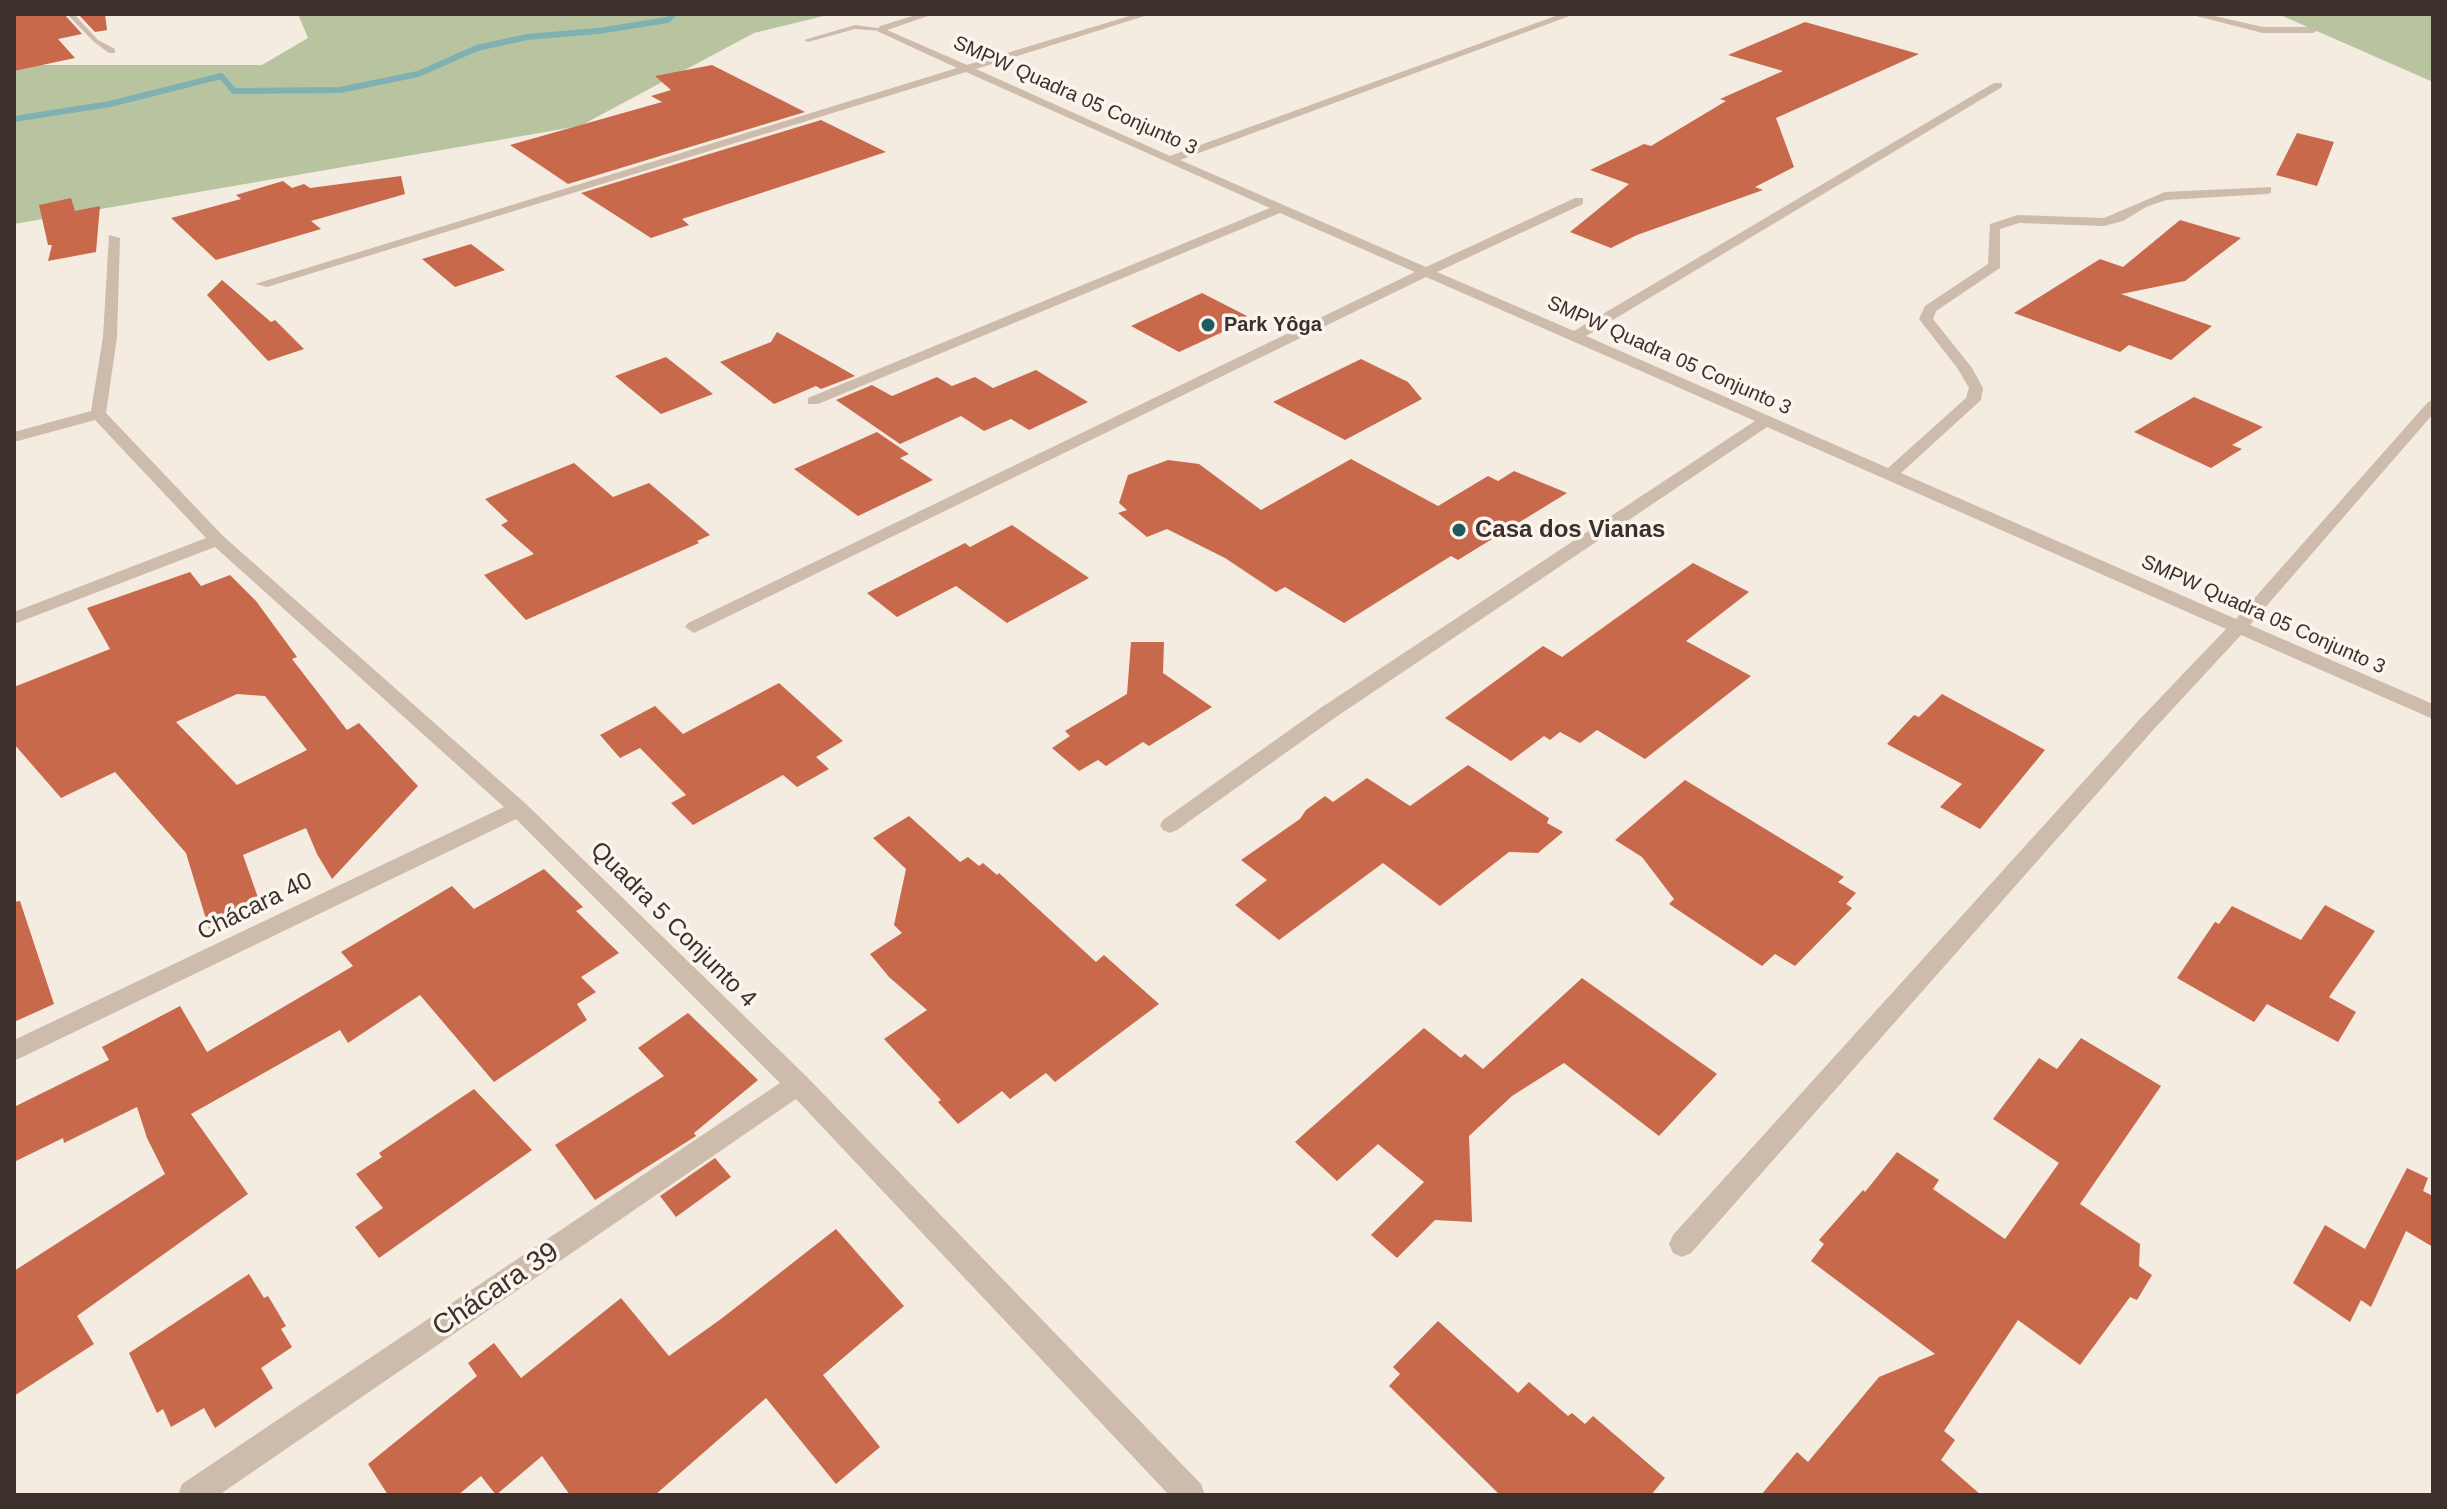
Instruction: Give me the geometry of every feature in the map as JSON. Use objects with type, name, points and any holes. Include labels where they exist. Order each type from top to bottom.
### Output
[{"type":"street","points":[[885,32],[929,14]]},
{"type":"street","points":[[262,284],[1146,14]]},
{"type":"street","points":[[1170,160],[1570,14]]},
{"type":"street","points":[[2193,14],[2263,30],[2313,30]]},
{"type":"street","name":"SMPW Quadra 05 Conjunto 3","points":[[885,32],[1170,160],[2433,712]]},
{"type":"street","points":[[1575,337],[1998,85]]},
{"type":"street","points":[[1891,474],[1973,400],[1976,388],[1965,368],[1926,319],[1930,309],[1995,265],[1994,227],[2018,219],[2104,222],[2165,196],[2267,190]]},
{"type":"street","points":[[694,627],[1447,261],[1579,201]]},
{"type":"street","points":[[813,401],[1281,208]]},
{"type":"street","points":[[14,437],[98,414],[110,337],[114,238]]},
{"type":"street","points":[[1682,1244],[2147,724],[2239,626],[2433,405]]},
{"type":"street","name":"Quadra 5 Conjunto 4","points":[[98,414],[217,540],[519,809],[798,1084],[1190,1495]]},
{"type":"street","points":[[1170,825],[1321,718],[1766,421]]},
{"type":"street","points":[[14,618],[217,540]]},
{"type":"street","name":"Chácara 40","points":[[14,1051],[519,809]]},
{"type":"street","name":"Chácara 39","points":[[193,1495],[798,1084]]},
{"type":"lane","points":[[70,14],[96,41],[112,51]]},
{"type":"lane","points":[[808,40],[855,27],[885,32]]},
{"type":"green space","points":[[298,14],[832,14],[754,33],[580,126],[14,224],[14,70],[39,65],[262,65],[308,38]]},
{"type":"green space","points":[[2278,14],[2433,14],[2433,82]]},
{"type":"building","points":[[14,14],[64,14],[82,34],[58,39],[75,58],[14,71]]},
{"type":"building","points":[[78,14],[105,14],[107,30],[95,32]]},
{"type":"building","points":[[1805,22],[1919,54],[1776,118],[1794,167],[1755,187],[1763,190],[1637,235],[1611,248],[1570,232],[1629,184],[1590,170],[1644,144],[1651,146],[1726,101],[1720,99],[1783,71],[1728,55]]},
{"type":"building","points":[[712,65],[805,112],[568,184],[510,145],[662,102],[651,96],[671,90],[655,76]]},
{"type":"building","points":[[821,120],[886,152],[682,219],[689,225],[651,238],[581,193]]},
{"type":"building","points":[[2297,133],[2334,142],[2317,186],[2276,175]]},
{"type":"building","points":[[401,176],[405,194],[311,221],[321,229],[216,260],[171,218],[241,199],[236,195],[283,181],[292,188],[304,184],[310,188]]},
{"type":"building","points":[[71,198],[75,211],[100,206],[96,252],[48,261],[52,245],[48,245],[39,205]]},
{"type":"building","points":[[2180,220],[2241,238],[2185,281],[2121,294],[2212,326],[2171,360],[2129,345],[2120,352],[2014,313],[2100,259],[2123,267]]},
{"type":"building","points":[[471,244],[505,270],[455,287],[422,259]]},
{"type":"building","points":[[222,280],[271,322],[275,320],[304,349],[268,361],[207,295]]},
{"type":"building","points":[[1202,293],[1247,316],[1222,327],[1227,330],[1179,352],[1131,326]]},
{"type":"building","points":[[777,332],[855,376],[821,389],[816,386],[774,404],[720,362],[771,342]]},
{"type":"building","points":[[666,357],[713,394],[661,414],[615,376]]},
{"type":"building","points":[[1361,359],[1408,382],[1422,399],[1345,440],[1273,402]]},
{"type":"building","points":[[1036,370],[1088,402],[1029,430],[1011,419],[984,431],[961,416],[900,444],[836,400],[872,385],[892,396],[937,377],[952,386],[975,377],[993,388]]},
{"type":"building","points":[[2194,397],[2263,427],[2232,445],[2242,449],[2211,468],[2134,432]]},
{"type":"building","points":[[877,432],[909,454],[900,458],[933,480],[858,516],[794,469]]},
{"type":"building","points":[[1351,459],[1438,506],[1488,476],[1498,481],[1514,471],[1567,493],[1458,560],[1451,556],[1344,623],[1285,587],[1276,592],[1225,558],[1167,529],[1147,537],[1118,513],[1127,510],[1119,503],[1128,475],[1168,460],[1199,464],[1261,510]]},
{"type":"building","points":[[574,463],[613,497],[649,483],[710,535],[697,541],[699,543],[526,620],[484,575],[534,554],[501,525],[508,521],[485,499]]},
{"type":"building","points":[[1012,525],[1089,578],[1007,623],[956,586],[897,617],[867,593],[965,543],[970,547]]},
{"type":"building","points":[[1693,563],[1749,592],[1686,641],[1751,676],[1645,759],[1597,730],[1580,743],[1560,732],[1550,740],[1544,736],[1511,761],[1445,718],[1543,646],[1562,657]]},
{"type":"building","points":[[190,572],[201,586],[230,575],[256,601],[297,657],[292,659],[347,730],[359,723],[418,786],[332,879],[306,828],[243,855],[261,906],[209,929],[186,853],[115,772],[61,798],[14,744],[14,687],[110,649],[87,608]],"holes":[[[237,694],[265,696],[307,750],[237,785],[176,722]]]},
{"type":"building","points":[[1131,642],[1164,642],[1163,673],[1212,707],[1149,746],[1143,742],[1106,766],[1098,760],[1079,771],[1052,748],[1070,736],[1065,731],[1127,694]]},
{"type":"building","points":[[779,683],[843,741],[816,757],[829,769],[797,787],[783,775],[693,825],[671,803],[686,795],[640,748],[620,758],[600,735],[655,706],[683,734]]},
{"type":"building","points":[[1942,694],[2045,750],[1980,829],[1940,807],[1962,784],[1887,744],[1914,715],[1919,717]]},
{"type":"building","points":[[1468,765],[1549,818],[1547,823],[1563,832],[1538,853],[1509,852],[1440,906],[1383,863],[1279,940],[1235,905],[1267,880],[1241,860],[1300,819],[1306,810],[1325,796],[1333,802],[1367,778],[1410,806]]},
{"type":"building","points":[[1685,780],[1844,877],[1838,882],[1856,893],[1846,904],[1852,908],[1795,966],[1775,954],[1762,966],[1669,904],[1674,899],[1642,857],[1615,840]]},
{"type":"building","points":[[909,816],[960,862],[968,857],[979,866],[983,863],[997,875],[999,873],[1096,962],[1104,955],[1159,1004],[1055,1082],[1046,1073],[1010,1099],[1002,1091],[958,1124],[938,1102],[941,1100],[884,1039],[927,1010],[889,977],[870,954],[902,933],[894,925],[906,869],[873,838]]},
{"type":"building","points":[[544,869],[583,907],[576,911],[619,953],[581,977],[596,992],[577,1004],[587,1020],[494,1082],[420,995],[348,1043],[340,1030],[191,1114],[248,1194],[77,1316],[94,1344],[14,1396],[14,1271],[165,1174],[147,1138],[137,1107],[64,1143],[63,1138],[14,1162],[14,1107],[109,1060],[102,1047],[180,1006],[207,1052],[353,966],[341,952],[452,886],[474,909]]},
{"type":"building","points":[[20,901],[54,1004],[14,1022],[14,902]]},
{"type":"building","points":[[2325,905],[2375,931],[2329,997],[2356,1012],[2338,1042],[2267,1004],[2254,1022],[2177,978],[2215,922],[2219,924],[2232,906],[2301,940]]},
{"type":"building","points":[[1582,978],[1717,1074],[1659,1136],[1564,1063],[1512,1096],[1469,1136],[1472,1222],[1435,1220],[1397,1258],[1371,1235],[1424,1182],[1378,1144],[1337,1181],[1295,1142],[1424,1028],[1461,1058],[1465,1054],[1483,1069]]},
{"type":"building","points":[[688,1013],[758,1080],[694,1133],[696,1136],[595,1200],[555,1145],[664,1076],[638,1048]]},
{"type":"building","points":[[2081,1038],[2161,1086],[2080,1204],[2140,1244],[2139,1266],[2152,1275],[2137,1300],[2130,1297],[2080,1365],[2018,1320],[1944,1431],[1955,1440],[1941,1460],[1981,1495],[1761,1495],[1797,1452],[1808,1462],[1879,1377],[1935,1354],[1811,1261],[1824,1244],[1819,1240],[1863,1190],[1865,1192],[1897,1152],[1939,1180],[1933,1189],[2005,1239],[2059,1163],[1993,1119],[2039,1058],[2057,1069]]},
{"type":"building","points":[[474,1089],[532,1150],[379,1258],[355,1227],[383,1208],[356,1174],[382,1157],[379,1153]]},
{"type":"building","points":[[715,1158],[731,1177],[676,1217],[660,1196]]},
{"type":"building","points":[[2407,1168],[2428,1178],[2423,1191],[2433,1196],[2433,1247],[2406,1231],[2371,1307],[2361,1300],[2350,1322],[2293,1283],[2325,1225],[2365,1249]]},
{"type":"building","points":[[836,1229],[904,1306],[823,1375],[880,1447],[836,1484],[766,1398],[655,1495],[570,1495],[542,1456],[496,1495],[481,1476],[458,1495],[388,1495],[368,1464],[477,1376],[468,1363],[494,1343],[521,1378],[621,1298],[669,1356]]},
{"type":"building","points":[[249,1274],[264,1298],[268,1296],[286,1326],[281,1329],[292,1347],[261,1368],[273,1388],[215,1428],[204,1408],[171,1427],[163,1409],[157,1413],[129,1353]]},
{"type":"building","points":[[1438,1321],[1518,1393],[1529,1382],[1568,1416],[1572,1413],[1585,1424],[1593,1416],[1665,1478],[1651,1495],[1500,1495],[1389,1386],[1400,1374],[1393,1367]]},
{"type":"waterway","points":[[14,119],[110,104],[221,76],[234,91],[340,90],[418,74],[477,48],[527,37],[598,31],[668,20],[673,14]]},
{"type":"place","name":"Park Yôga","points":[[1208,325]]},
{"type":"place","name":"Casa dos Vianas","points":[[1459,530]]}]
